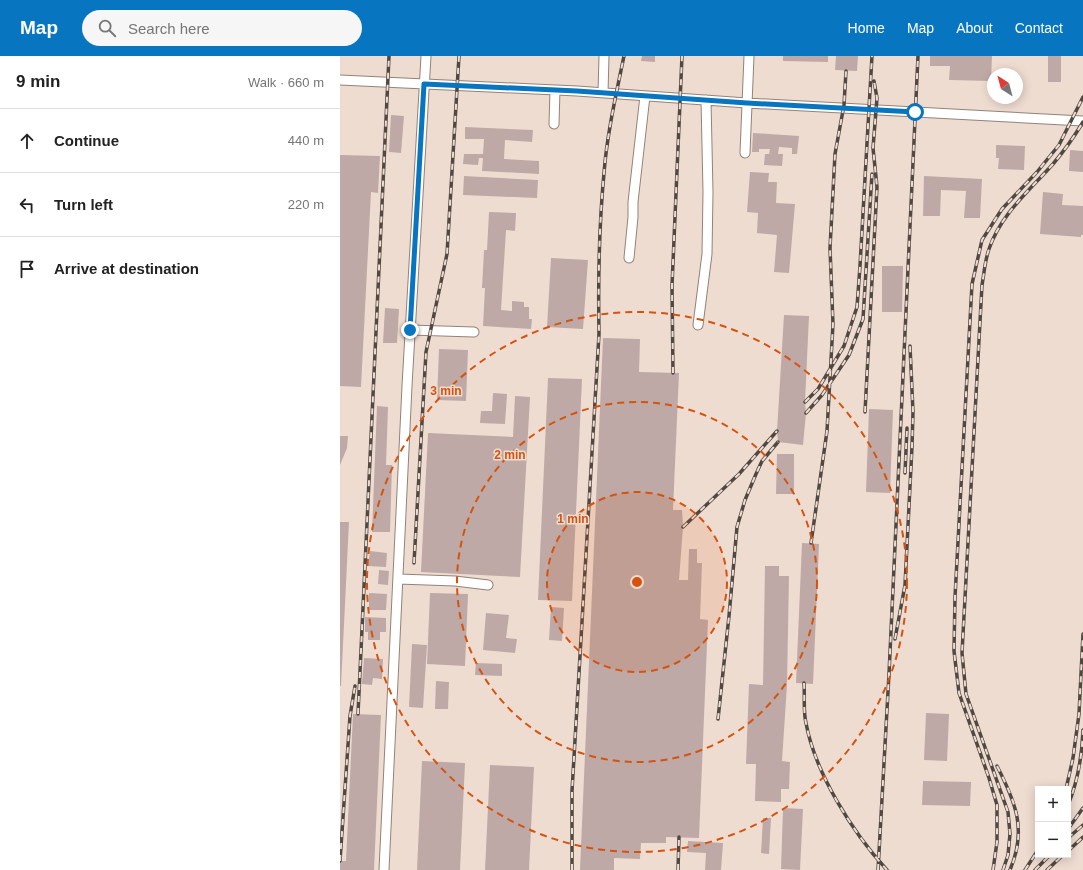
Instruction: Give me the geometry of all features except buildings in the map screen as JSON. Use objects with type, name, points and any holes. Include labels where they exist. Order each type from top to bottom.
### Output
[{"type":"street","points":[[384,870],[410,330],[426,56]]},
{"type":"street","points":[[603,93],[604,56]]},
{"type":"street","points":[[745,153],[749,56]]},
{"type":"street","points":[[340,80],[555,90],[747,103],[1083,121]]},
{"type":"street","points":[[554,124],[555,90]]},
{"type":"street","points":[[629,258],[633,217],[632,202],[645,96]]},
{"type":"street","points":[[698,325],[707,254],[708,192],[706,100]]},
{"type":"street","points":[[410,330],[474,332]]},
{"type":"street","points":[[398,579],[455,581],[488,585]]},
{"type":"railway","points":[[358,714],[389,56]]},
{"type":"railway","points":[[414,563],[426,352],[447,254],[459,56]]},
{"type":"railway","points":[[572,870],[572,791],[599,334],[601,213],[607,144],[624,56]]},
{"type":"railway","points":[[673,373],[672,286],[682,56]]},
{"type":"railway","points":[[805,402],[818,389],[844,346],[857,307],[872,56]]},
{"type":"railway","points":[[878,870],[889,674],[918,56]]},
{"type":"railway","points":[[811,543],[827,431],[833,324],[830,248],[835,154],[844,105],[846,71]]},
{"type":"railway","points":[[865,412],[877,187],[873,148],[877,98],[874,81]]},
{"type":"railway","points":[[993,870],[997,842],[997,805],[959,693],[954,651],[955,597],[972,284],[982,240],[1002,209],[1037,172],[1059,145],[1083,97]]},
{"type":"railway","points":[[1003,870],[1008,855],[1010,834],[1008,812],[966,694],[962,653],[982,285],[988,253],[994,236],[1008,214],[1053,164],[1069,144],[1083,122]]},
{"type":"railway","points":[[806,413],[822,395],[849,355],[863,319],[872,174]]},
{"type":"railway","points":[[895,639],[905,585],[913,412],[910,346]]},
{"type":"railway","points":[[905,473],[907,428]]},
{"type":"railway","points":[[683,527],[739,474],[777,431]]},
{"type":"railway","points":[[718,719],[737,527],[745,500],[762,461],[778,442]]},
{"type":"railway","points":[[1067,786],[1073,758],[1079,714],[1083,634]]},
{"type":"railway","points":[[804,683],[805,718],[818,762],[837,801],[849,820],[861,838],[887,870]]},
{"type":"railway","points":[[340,861],[350,716],[355,686]]},
{"type":"railway","points":[[1071,796],[1079,768],[1083,730]]},
{"type":"railway","points":[[997,766],[1004,779],[1017,817],[1018,842],[1010,870]]},
{"type":"railway","points":[[1071,825],[1083,808]]},
{"type":"railway","points":[[1071,835],[1083,825]]},
{"type":"railway","points":[[678,870],[679,837]]},
{"type":"railway","points":[[1071,848],[1083,837]]},
{"type":"railway","points":[[1025,870],[1035,855]]},
{"type":"railway","points":[[1035,870],[1047,858]]},
{"type":"railway","points":[[1047,870],[1060,858]]},
{"type":"route","points":[[410,330],[424,84],[577,91],[747,103],[915,112]]}]
